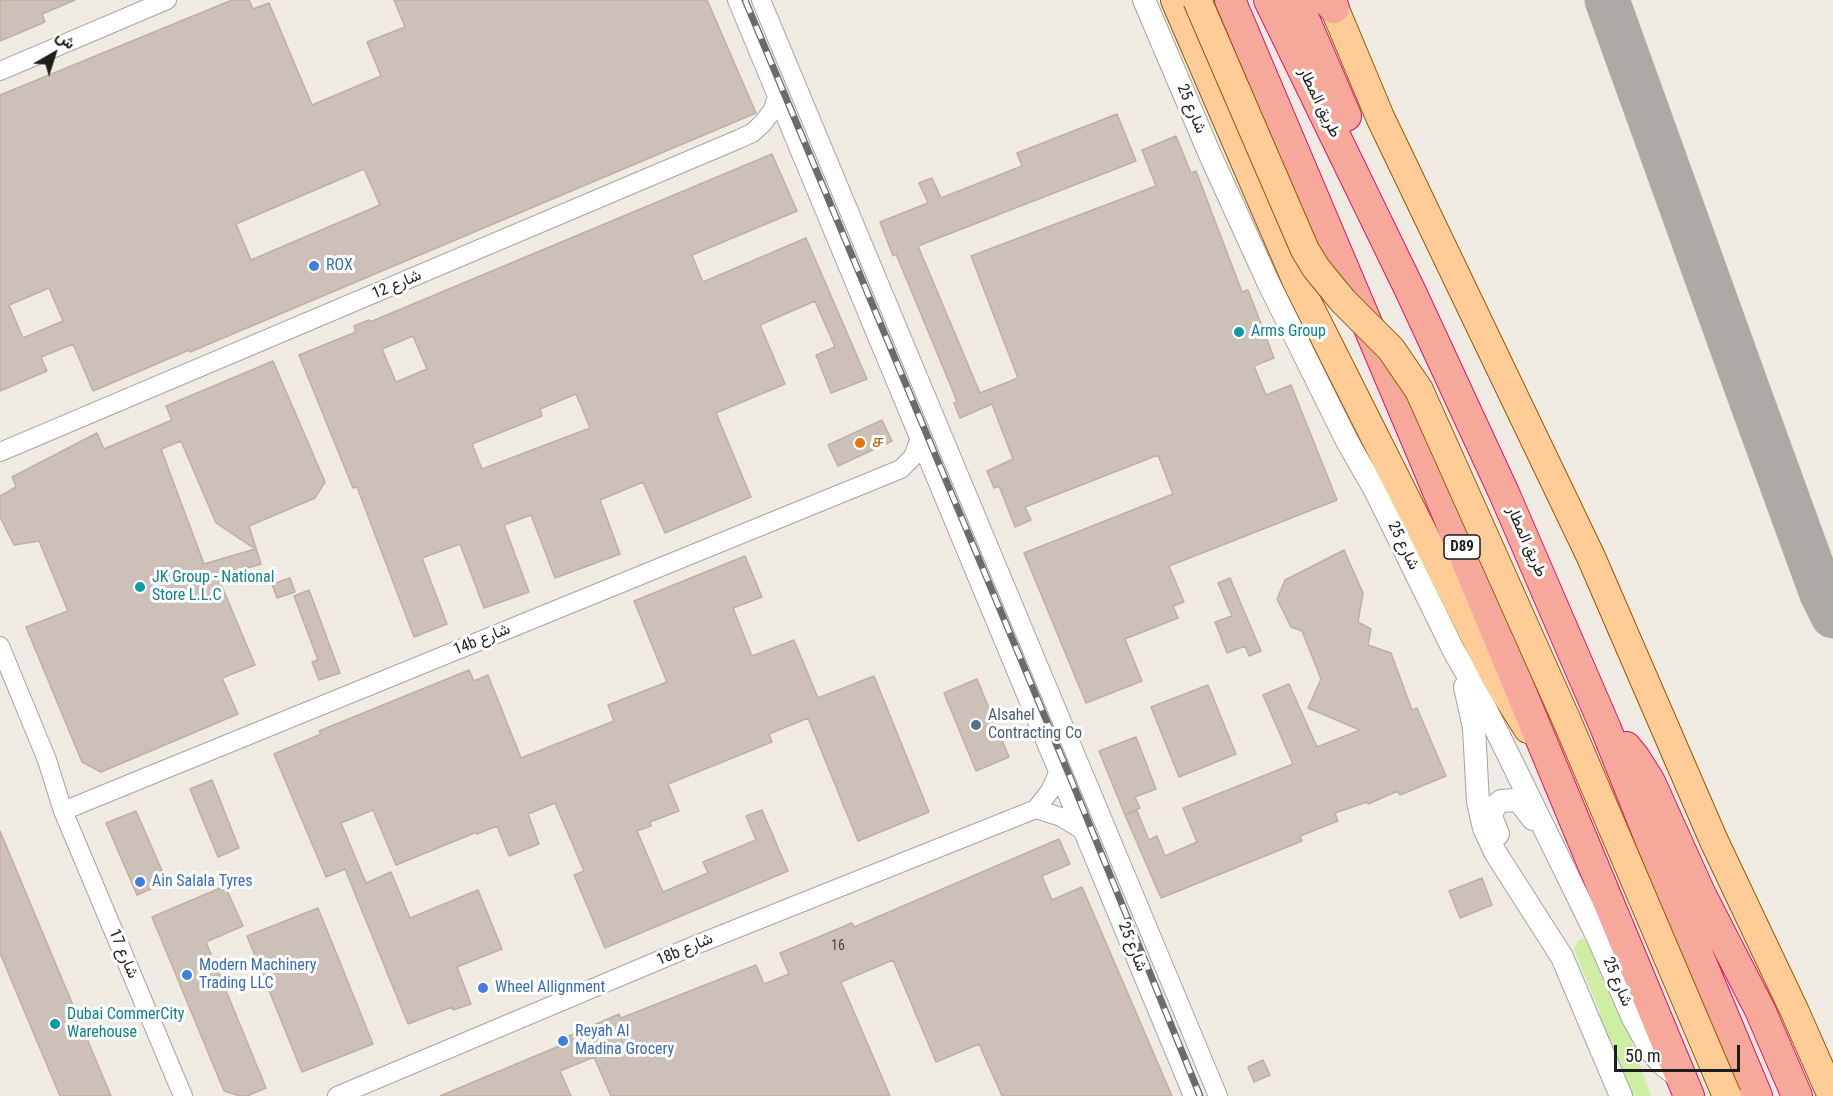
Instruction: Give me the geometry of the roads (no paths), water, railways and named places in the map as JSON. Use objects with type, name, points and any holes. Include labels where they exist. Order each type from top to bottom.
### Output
[{"type":"highway","name":"D89","points":[[1230,0],[1550,758],[1685,1088]]},
{"type":"highway","name":"طريق المطار","points":[[1269,0],[1410,290],[1504,493],[1606,729],[1757,1096]]},
{"type":"highway","points":[[1296,0],[1385,204],[1410,290]]},
{"type":"highway","points":[[1606,729],[1631,753],[1650,782],[1700,893],[1760,1010],[1797,1096]]},
{"type":"main road","points":[[1175,0],[1292,271],[1319,327],[1496,678],[1521,720],[1550,758]]},
{"type":"main road","points":[[1197,0],[1305,250],[1342,301],[1391,349],[1419,390],[1567,721],[1727,1096]]},
{"type":"main road","points":[[1331,3],[1380,117],[1595,567],[1714,841],[1832,1096]]},
{"type":"street","points":[[0,71],[167,0]]},
{"type":"street","name":"شارع 25","points":[[737,0],[1193,1096]]},
{"type":"street","name":"شارع 25","points":[[761,0],[1218,1096]]},
{"type":"street","name":"شارع 25","points":[[1144,0],[1211,157],[1268,282],[1347,441],[1375,490],[1454,651],[1478,693],[1599,940],[1641,1034],[1661,1063],[1685,1088]]},
{"type":"street","name":"شارع 12","points":[[0,452],[739,140],[752,133],[763,123],[772,111],[777,98]]},
{"type":"street","points":[[920,438],[912,457],[902,469],[921,473],[938,481]]},
{"type":"street","name":"14b شارع","points":[[63,811],[902,469]]},
{"type":"street","name":"شارع 17","points":[[0,646],[47,760],[63,811]]},
{"type":"street","points":[[1454,651],[1470,704],[1474,728],[1478,802],[1484,828],[1494,852],[1562,957],[1622,1096]]},
{"type":"street","name":"شارع 17","points":[[0,675],[32,752],[63,811],[183,1096]]},
{"type":"street","points":[[1059,771],[1050,792],[1036,809],[1061,817],[1084,831]]},
{"type":"street","points":[[1515,883],[1492,819],[1492,812],[1502,801],[1516,800],[1544,828]]},
{"type":"street","name":"18b شارع","points":[[337,1096],[715,937],[1036,809]]},
{"type":"railway","points":[[745,0],[1073,784],[1200,1096]]},
{"type":"place","name":"ROX","points":[[314,266]]},
{"type":"place","name":"Arms Group","points":[[1239,332]]},
{"type":"place","name":"ச","points":[[860,443]]},
{"type":"place","name":"JK Group - National Store L.L.C","points":[[140,587]]},
{"type":"place","name":"Alsahel Contracting Co","points":[[976,725]]},
{"type":"place","name":"Ain Salala Tyres","points":[[140,882]]},
{"type":"place","name":"Modern Machinery Trading LLC","points":[[187,975]]},
{"type":"place","name":"Wheel Allignment","points":[[483,988]]},
{"type":"place","name":"Dubai CommerCity Warehouse","points":[[55,1024]]},
{"type":"place","name":"Reyah Al Madina Grocery","points":[[563,1041]]}]
